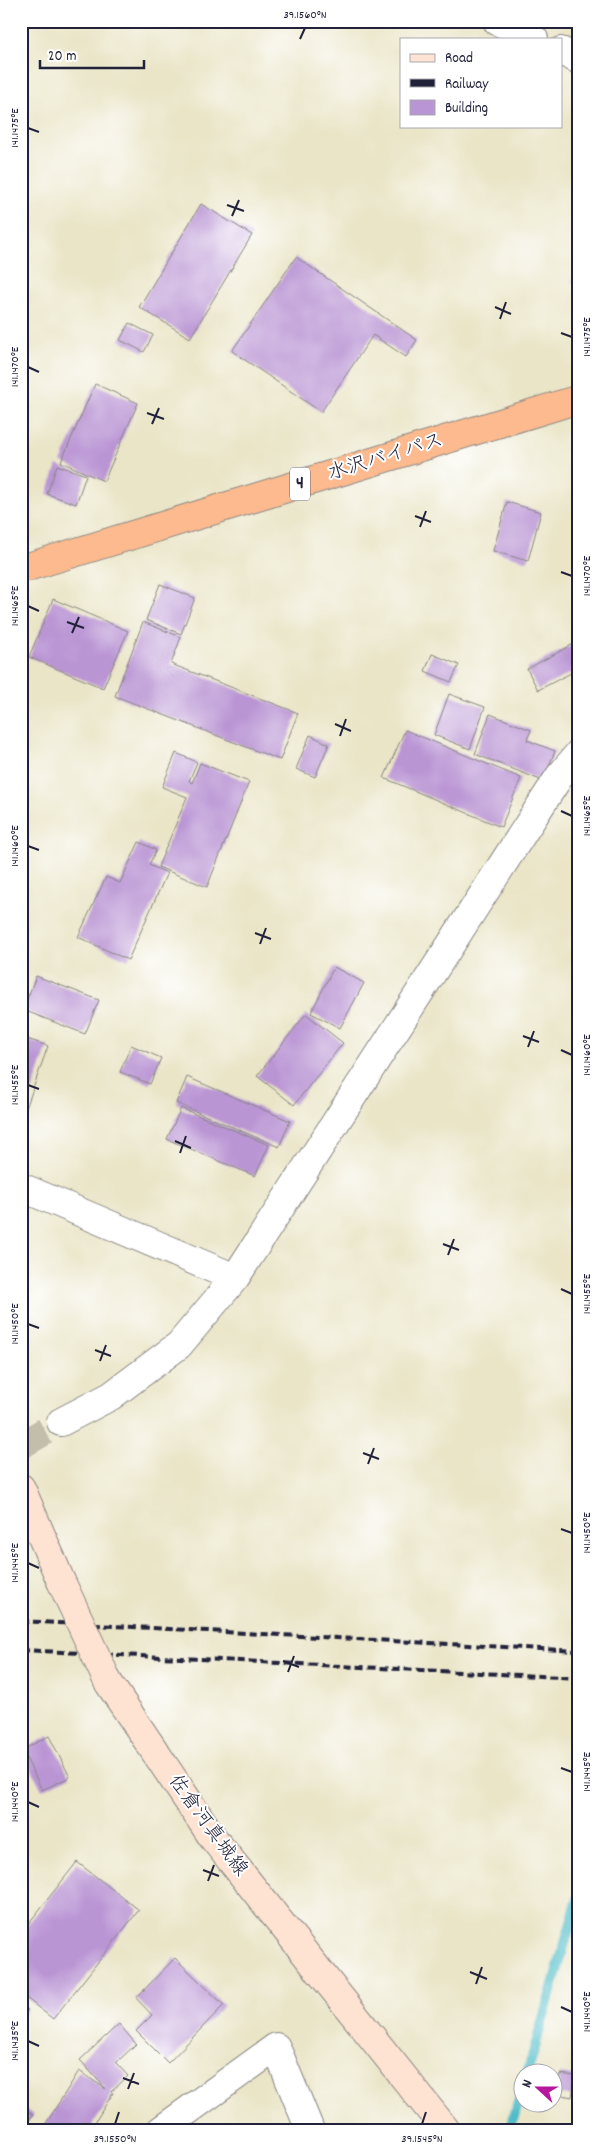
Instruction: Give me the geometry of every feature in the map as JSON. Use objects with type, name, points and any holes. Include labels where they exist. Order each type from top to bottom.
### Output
[{"type":"highway","name":"水沢バイパス","points":[[21,569],[579,400]]},
{"type":"main road","name":"佐倉河真城線","points":[[21,1488],[60,1579],[108,1682],[212,1838],[446,2130]]},
{"type":"street","points":[[497,21],[532,38]]},
{"type":"street","points":[[562,52],[579,60]]},
{"type":"street","points":[[61,1422],[111,1396],[179,1345],[235,1278],[559,777],[579,753]]},
{"type":"street","points":[[21,1187],[235,1278]]},
{"type":"street","points":[[161,2130],[276,2047],[310,2130]]},
{"type":"building","points":[[201,204],[252,235],[190,338],[139,307]]},
{"type":"building","points":[[296,257],[417,340],[406,357],[373,335],[321,412],[232,351]]},
{"type":"building","points":[[579,266],[579,285],[572,282]]},
{"type":"building","points":[[129,323],[153,335],[144,352],[120,340]]},
{"type":"building","points":[[95,384],[138,403],[104,481],[61,462]]},
{"type":"building","points":[[57,465],[86,475],[76,504],[47,494]]},
{"type":"building","points":[[507,502],[541,512],[528,561],[493,551]]},
{"type":"building","points":[[160,584],[195,598],[181,634],[146,620]]},
{"type":"building","points":[[53,599],[128,631],[103,688],[29,657]]},
{"type":"building","points":[[143,622],[181,637],[171,664],[298,713],[280,760],[115,696]]},
{"type":"building","points":[[579,641],[579,688],[571,673],[538,690],[527,669]]},
{"type":"building","points":[[432,654],[459,665],[451,682],[425,671]]},
{"type":"building","points":[[449,694],[485,707],[470,749],[434,735]]},
{"type":"building","points":[[490,714],[531,730],[527,740],[555,751],[543,781],[475,754]]},
{"type":"building","points":[[405,730],[521,778],[501,827],[384,778]]},
{"type":"building","points":[[310,735],[329,744],[315,777],[296,769]]},
{"type":"building","points":[[176,753],[197,762],[189,781],[192,783],[200,763],[249,782],[207,887],[158,867],[187,797],[162,787]]},
{"type":"building","points":[[139,842],[156,850],[149,865],[167,873],[128,960],[78,937],[106,877],[120,883]]},
{"type":"building","points":[[334,967],[364,983],[340,1028],[311,1013]]},
{"type":"building","points":[[36,976],[99,1000],[85,1034],[23,1010]]},
{"type":"building","points":[[306,1014],[343,1043],[294,1105],[257,1076]]},
{"type":"building","points":[[21,1037],[48,1046],[23,1117],[21,1116]]},
{"type":"building","points":[[131,1045],[161,1058],[150,1084],[120,1072]]},
{"type":"building","points":[[187,1077],[290,1121],[279,1147],[176,1103]]},
{"type":"building","points":[[181,1108],[269,1145],[255,1176],[167,1139]]},
{"type":"building","points":[[49,1736],[70,1777],[42,1790],[22,1750]]},
{"type":"building","points":[[77,1862],[139,1910],[53,2019],[21,1994],[21,1933]]},
{"type":"building","points":[[175,1958],[224,2005],[168,2063],[136,2031],[152,2015],[136,1998]]},
{"type":"building","points":[[21,2004],[28,2010],[21,2018]]},
{"type":"building","points":[[119,2024],[136,2044],[116,2063],[128,2076],[111,2092],[113,2093],[90,2130],[46,2130],[43,2128],[79,2071],[106,2089],[80,2060]]},
{"type":"building","points":[[562,2074],[575,2076],[572,2097],[562,2095]]},
{"type":"building","points":[[21,2106],[33,2115],[22,2130],[21,2130]]},
{"type":"building","points":[[191,2120],[200,2130],[181,2130]]},
{"type":"waterway","points":[[530,2064],[579,1895]]},
{"type":"waterway","points":[[512,2124],[515,2114]]},
{"type":"tunnel","points":[[21,1445],[61,1422]]},
{"type":"railway","points":[[21,1621],[579,1651]]},
{"type":"railway","points":[[21,1650],[579,1678]]}]
